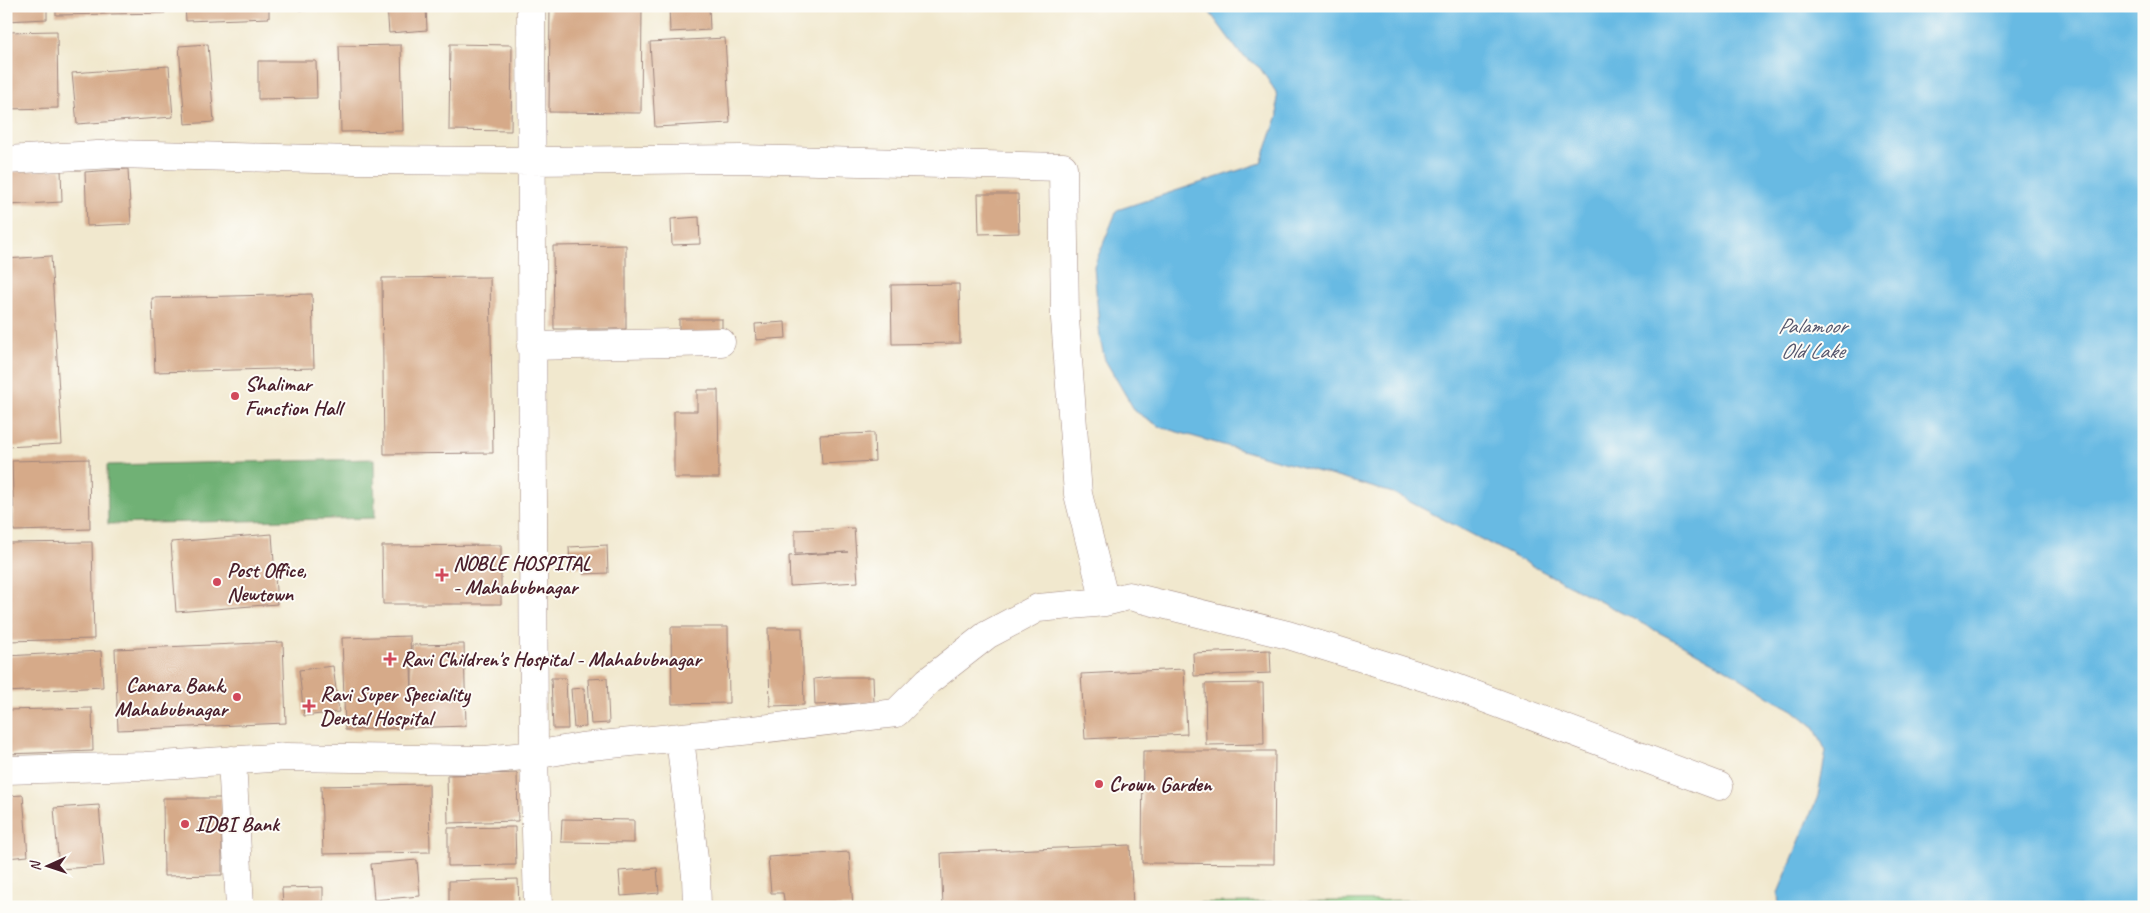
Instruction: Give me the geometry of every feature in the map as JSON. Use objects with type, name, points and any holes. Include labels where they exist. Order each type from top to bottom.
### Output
[{"type":"street","points":[[530,6],[534,755],[538,907]]},
{"type":"street","points":[[6,160],[115,154],[354,160],[741,159],[1063,167],[1065,319],[1078,494],[1105,602]]},
{"type":"street","points":[[531,346],[721,342]]},
{"type":"street","points":[[6,770],[145,766],[286,757],[485,760],[534,755],[581,747],[680,738],[896,713],[928,682],[987,636],[1038,608],[1105,602],[1129,596],[1288,635],[1446,684],[1719,786]]},
{"type":"street","points":[[680,738],[696,876],[697,907]]},
{"type":"street","points":[[232,760],[240,907]]},
{"type":"green space","points":[[374,459],[375,518],[108,524],[107,465]]},
{"type":"green space","points":[[1424,900],[1426,907],[1171,907],[1170,903]]},
{"type":"water","name":"Palamoor Old Lake","points":[[1205,6],[2144,6],[2144,907],[1779,907],[1778,893],[1818,796],[1826,751],[1814,727],[1793,710],[1685,646],[1393,493],[1160,427],[1135,411],[1105,360],[1100,339],[1094,266],[1117,210],[1261,163],[1278,115],[1276,92],[1260,68],[1239,52]]},
{"type":"building","points":[[6,6],[47,6],[47,19],[6,21]]},
{"type":"building","points":[[56,6],[165,6],[165,13],[56,15]]},
{"type":"building","points":[[185,6],[269,6],[269,18],[186,21]]},
{"type":"building","points":[[298,6],[318,6],[319,9],[299,10]]},
{"type":"building","points":[[327,6],[346,6],[346,10],[327,9]]},
{"type":"building","points":[[387,6],[426,6],[427,30],[389,33]]},
{"type":"building","points":[[550,6],[642,6],[641,113],[549,112]]},
{"type":"building","points":[[669,6],[709,6],[710,30],[670,32]]},
{"type":"building","points":[[57,31],[58,108],[6,109],[6,32]]},
{"type":"building","points":[[725,38],[730,123],[655,127],[650,42]]},
{"type":"building","points":[[208,44],[214,122],[185,124],[179,46]]},
{"type":"building","points":[[450,44],[512,45],[511,131],[449,130]]},
{"type":"building","points":[[401,45],[403,131],[341,132],[339,46]]},
{"type":"building","points":[[258,61],[316,61],[317,98],[258,99]]},
{"type":"building","points":[[169,66],[173,117],[77,124],[72,73]]},
{"type":"building","points":[[61,169],[62,202],[8,205],[6,172]]},
{"type":"building","points":[[128,169],[131,224],[87,226],[85,172]]},
{"type":"building","points":[[978,194],[1018,194],[1019,233],[979,234]]},
{"type":"building","points":[[699,217],[700,244],[672,245],[671,219]]},
{"type":"building","points":[[626,245],[626,329],[554,329],[553,246]]},
{"type":"building","points":[[51,256],[62,444],[6,447],[6,259]]},
{"type":"building","points":[[490,277],[493,453],[384,454],[382,278]]},
{"type":"building","points":[[959,284],[960,343],[892,344],[891,285]]},
{"type":"building","points":[[312,294],[314,368],[155,372],[152,298]]},
{"type":"building","points":[[679,319],[722,319],[722,341],[679,341]]},
{"type":"building","points":[[785,322],[786,338],[756,340],[755,324]]},
{"type":"building","points":[[697,390],[718,390],[719,478],[674,478],[674,411],[697,411]]},
{"type":"building","points":[[874,433],[875,461],[822,464],[820,435]]},
{"type":"building","points":[[89,459],[90,529],[14,531],[12,461]]},
{"type":"building","points":[[854,528],[858,582],[790,586],[789,556],[848,552],[795,554],[795,530]]},
{"type":"building","points":[[272,534],[277,604],[176,612],[171,542]]},
{"type":"building","points":[[92,542],[94,639],[6,641],[6,543]]},
{"type":"building","name":"NOBLE HOSPITAL - Mahabubnagar","points":[[501,545],[501,604],[383,604],[382,546]]},
{"type":"building","points":[[607,545],[608,573],[583,574],[583,567],[570,567],[569,547]]},
{"type":"building","points":[[671,627],[728,627],[729,703],[672,704]]},
{"type":"building","points":[[768,628],[802,628],[804,705],[770,706]]},
{"type":"building","points":[[410,636],[412,697],[412,645],[464,644],[466,726],[345,730],[342,638]]},
{"type":"building","points":[[283,642],[286,723],[118,730],[115,649]]},
{"type":"building","points":[[1270,650],[1271,673],[1194,676],[1193,653]]},
{"type":"building","points":[[101,651],[103,687],[6,692],[6,656]]},
{"type":"building","points":[[333,666],[339,712],[304,716],[299,670]]},
{"type":"building","points":[[1184,669],[1187,734],[1085,739],[1081,674]]},
{"type":"building","points":[[873,677],[874,703],[815,705],[814,679]]},
{"type":"building","points":[[551,678],[566,678],[568,729],[553,729]]},
{"type":"building","points":[[607,678],[609,723],[591,724],[588,679]]},
{"type":"building","points":[[1263,683],[1264,744],[1206,745],[1205,684]]},
{"type":"building","points":[[584,688],[586,727],[574,728],[571,689]]},
{"type":"building","points":[[92,708],[93,751],[6,754],[6,710]]},
{"type":"building","points":[[1143,751],[1275,751],[1274,864],[1142,863]]},
{"type":"building","points":[[517,773],[518,821],[448,823],[447,775]]},
{"type":"building","points":[[429,784],[430,852],[323,854],[321,786]]},
{"type":"building","points":[[23,795],[28,856],[6,858],[6,796]]},
{"type":"building","points":[[163,798],[222,798],[222,875],[164,876]]},
{"type":"building","points":[[99,805],[104,866],[59,869],[54,808]]},
{"type":"building","points":[[562,819],[634,820],[634,843],[561,842]]},
{"type":"building","points":[[515,827],[516,865],[448,866],[448,828]]},
{"type":"building","points":[[1130,845],[1133,907],[943,907],[941,853]]},
{"type":"building","points":[[849,852],[853,907],[785,907],[783,893],[771,893],[768,857]]},
{"type":"building","points":[[417,860],[420,896],[374,900],[371,864]]},
{"type":"building","points":[[657,868],[659,893],[621,896],[619,871]]},
{"type":"building","points":[[518,879],[519,907],[449,907],[449,881]]},
{"type":"building","points":[[323,887],[323,904],[283,906],[282,888]]},
{"type":"place","name":"Shalimar Function Hall","points":[[235,396]]},
{"type":"place","name":"NOBLE HOSPITAL - Mahabubnagar","points":[[442,575]]},
{"type":"place","name":"Post Office, Newtown","points":[[217,582]]},
{"type":"place","name":"Ravi Children's Hospital - Mahabubnagar","points":[[390,659]]},
{"type":"place","name":"Canara Bank, Mahabubnagar","points":[[237,697]]},
{"type":"place","name":"Ravi Super Speciality Dental Hospital","points":[[309,706]]},
{"type":"place","name":"Crown Garden","points":[[1099,784]]},
{"type":"place","name":"IDBI Bank","points":[[185,824]]}]
